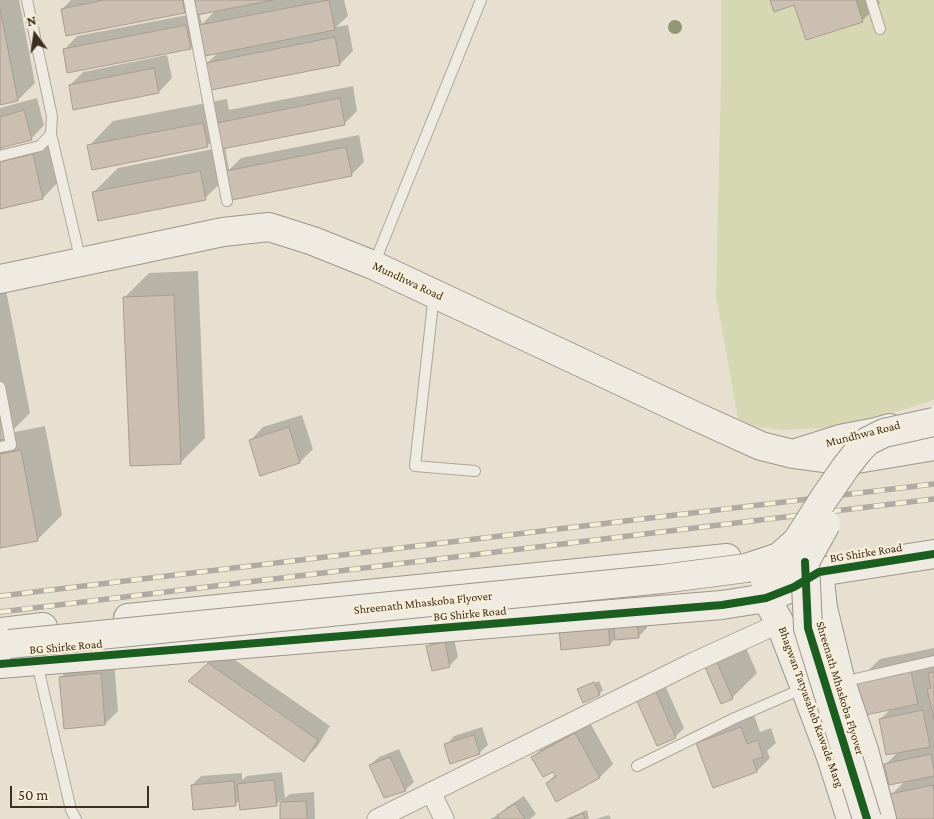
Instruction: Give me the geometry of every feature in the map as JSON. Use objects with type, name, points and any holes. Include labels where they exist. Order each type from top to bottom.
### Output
[{"type":"main road","name":"Mundhwa Road","points":[[0,279],[223,232],[269,227],[313,241],[374,265],[761,446],[793,454],[845,461],[934,446]]},
{"type":"main road","name":"Mundhwa Road","points":[[793,454],[840,438],[876,432],[934,416]]},
{"type":"main road","name":"Shreenath Mhaskoba Flyover","points":[[9,651],[662,579],[746,568],[779,556],[797,541],[822,500],[859,450],[868,441],[884,433],[934,422]]},
{"type":"main road","points":[[882,819],[864,750],[841,682],[824,608],[812,567],[835,507],[867,461],[891,440],[934,430]]},
{"type":"main road","name":"BG Shirke Road","points":[[9,651],[712,606],[766,598],[794,586],[812,567],[934,554]]},
{"type":"main road","points":[[9,651],[726,558],[759,560],[794,586]]},
{"type":"main road","name":"Shreenath Mhaskoba Flyover","points":[[9,651],[96,649],[383,619],[753,584],[812,567],[808,628],[867,819]]},
{"type":"main road","name":"Bhagwan Tatyasaheb Kawade Marg","points":[[766,598],[780,623],[806,688],[850,819]]},
{"type":"street","points":[[377,819],[694,662],[780,623]]},
{"type":"street","points":[[431,792],[444,819]]},
{"type":"lane","points":[[27,0],[52,116],[51,134],[81,262]]},
{"type":"lane","points":[[189,0],[227,201]]},
{"type":"lane","points":[[374,265],[481,0]]},
{"type":"lane","points":[[870,0],[880,29]]},
{"type":"lane","points":[[0,156],[40,146],[51,134]]},
{"type":"lane","points":[[434,293],[415,466],[475,472]]},
{"type":"lane","points":[[0,387],[11,445],[0,447]]},
{"type":"lane","points":[[9,651],[76,819]]},
{"type":"lane","points":[[841,682],[934,661]]},
{"type":"lane","points":[[637,766],[735,718],[806,688]]},
{"type":"green space","points":[[721,0],[934,0],[934,400],[848,427],[781,430],[758,427],[738,419],[716,296]]},
{"type":"building","points":[[104,0],[182,0],[185,13],[66,36],[61,9]]},
{"type":"building","points":[[195,0],[273,0],[197,15]]},
{"type":"building","points":[[329,0],[335,30],[205,56],[199,25]]},
{"type":"building","points":[[770,0],[856,0],[863,22],[806,40],[794,5],[774,12]]},
{"type":"building","points":[[0,9],[18,101],[0,105]]},
{"type":"building","points":[[186,25],[191,49],[67,73],[63,49]]},
{"type":"building","points":[[335,37],[340,65],[211,90],[206,63]]},
{"type":"building","points":[[154,68],[159,93],[73,110],[69,85]]},
{"type":"building","points":[[340,98],[345,125],[222,149],[217,123]]},
{"type":"building","points":[[24,110],[32,140],[0,148],[0,117]]},
{"type":"building","points":[[203,123],[208,147],[92,170],[87,145]]},
{"type":"building","points":[[346,147],[352,176],[232,200],[226,171]]},
{"type":"building","points":[[33,154],[43,199],[0,209],[0,162]]},
{"type":"building","points":[[200,171],[206,200],[98,221],[92,192]]},
{"type":"building","points":[[174,295],[181,464],[130,466],[123,297]]},
{"type":"building","points":[[0,406],[6,439],[0,440]]},
{"type":"building","points":[[289,427],[300,463],[260,476],[249,440]]},
{"type":"building","points":[[21,450],[38,541],[0,548],[0,454]]},
{"type":"building","points":[[636,613],[639,638],[615,640],[613,616]]},
{"type":"building","points":[[608,623],[610,645],[561,650],[559,628]]},
{"type":"building","points":[[445,642],[450,667],[432,671],[426,646]]},
{"type":"building","points":[[716,660],[733,699],[721,704],[704,665]]},
{"type":"building","points":[[208,663],[318,740],[304,762],[188,681]]},
{"type":"building","points":[[911,671],[918,704],[861,716],[854,683]]},
{"type":"building","points":[[934,672],[934,719],[927,689],[931,688],[928,673]]},
{"type":"building","points":[[101,673],[105,725],[64,729],[59,677]]},
{"type":"building","points":[[594,682],[600,695],[583,703],[577,689]]},
{"type":"building","points":[[655,690],[676,738],[657,746],[636,699]]},
{"type":"building","points":[[923,710],[930,747],[886,755],[879,719]]},
{"type":"building","points":[[741,727],[747,744],[758,740],[763,757],[753,760],[757,772],[713,788],[696,743]]},
{"type":"building","points":[[575,733],[600,778],[556,802],[546,783],[556,777],[553,772],[543,777],[531,757]]},
{"type":"building","points":[[474,735],[480,754],[450,764],[444,744]]},
{"type":"building","points":[[931,754],[934,776],[889,785],[884,764]]},
{"type":"building","points":[[390,757],[406,791],[384,798],[369,765]]},
{"type":"building","points":[[274,780],[277,806],[240,810],[237,784]]},
{"type":"building","points":[[234,781],[236,806],[193,810],[191,785]]},
{"type":"building","points":[[933,785],[934,819],[895,819],[890,794]]},
{"type":"building","points":[[306,801],[307,819],[280,819],[280,802]]},
{"type":"building","points":[[515,804],[525,819],[499,819],[497,815]]},
{"type":"building","points":[[583,813],[585,819],[570,819]]},
{"type":"railway","points":[[0,596],[934,484]]},
{"type":"railway","points":[[0,612],[934,499]]},
{"type":"cycle path","points":[[0,664],[722,605],[766,598],[794,587],[819,572],[934,554]]},
{"type":"cycle path","points":[[805,562],[808,628],[867,819]]}]
